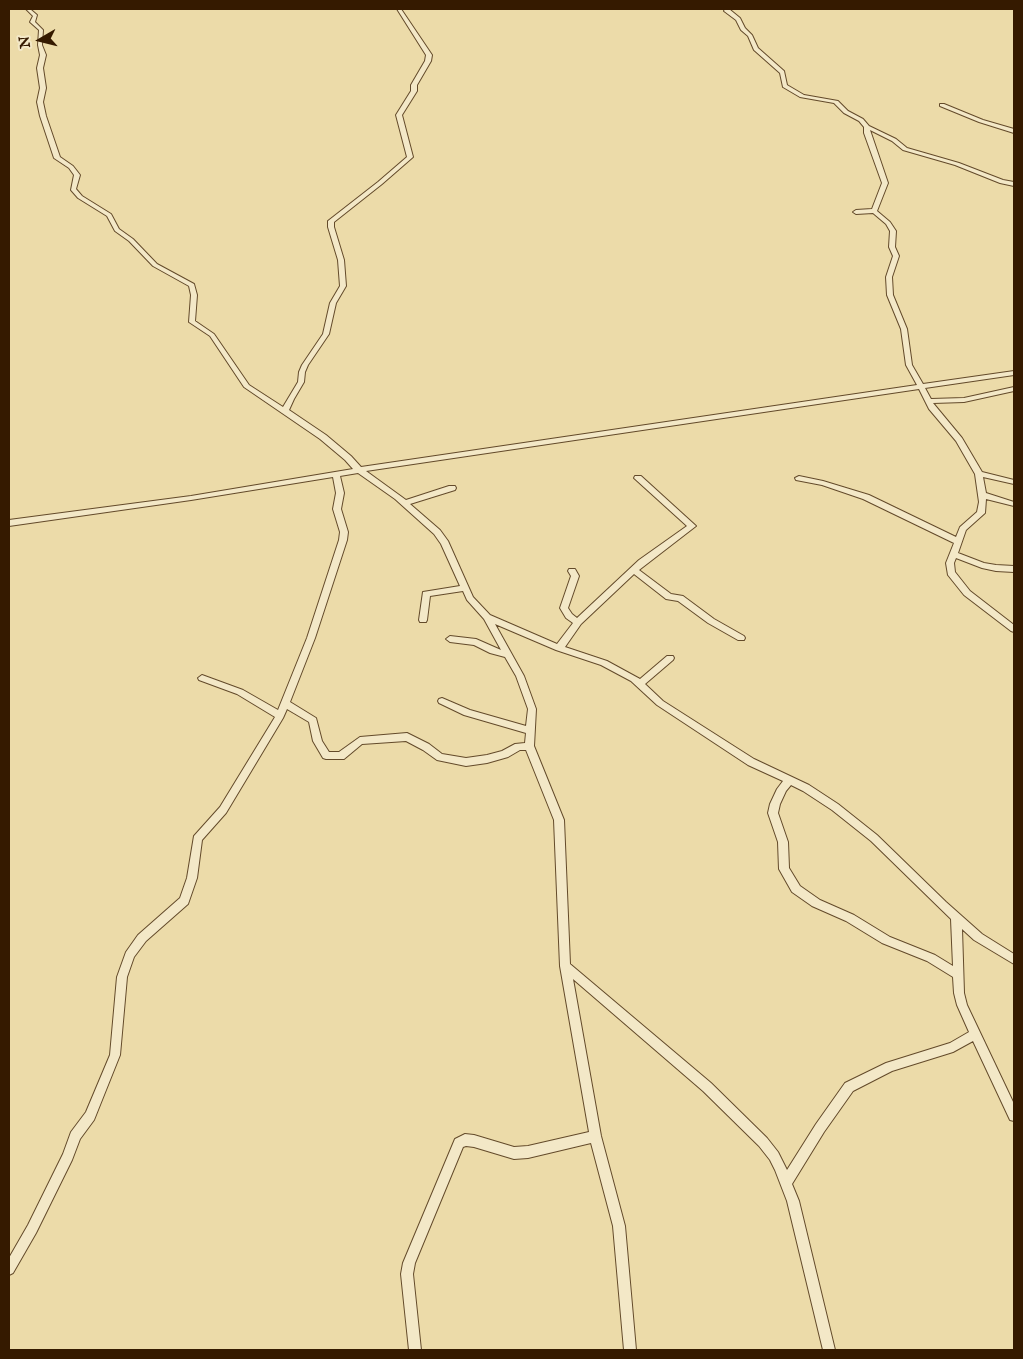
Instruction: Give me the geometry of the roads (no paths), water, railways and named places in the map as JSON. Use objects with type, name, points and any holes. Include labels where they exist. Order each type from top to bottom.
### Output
[{"type":"street","points":[[28,9],[35,16],[32,22],[42,30],[40,45],[44,55],[40,68],[43,88],[40,102],[43,116],[57,158],[70,167],[77,175],[73,189],[80,197],[109,214],[117,230],[131,240],[155,265],[192,285],[194,295],[192,322],[212,335],[246,386],[323,437],[359,470],[405,503],[442,538],[464,588],[470,598],[487,617],[520,676],[532,709],[529,746],[560,820],[565,966],[595,1136],[619,1226],[630,1350]]},
{"type":"street","points":[[285,411],[301,382],[305,365],[326,334],[333,303],[343,286],[342,260],[331,227],[331,221],[410,157],[400,116],[414,91],[414,85],[429,55],[399,9]]},
{"type":"street","points":[[727,9],[738,19],[743,29],[750,35],[756,49],[782,72],[785,86],[802,96],[836,102],[846,112],[906,149],[957,164],[1002,182],[1014,184]]},
{"type":"street","points":[[942,105],[1014,131]]},
{"type":"street","points":[[867,126],[867,133],[885,183],[874,211]]},
{"type":"street","points":[[856,212],[874,211],[888,223],[893,231],[892,247],[896,256],[889,277],[890,295],[904,329],[910,366],[929,401],[959,440],[979,474],[982,495],[981,513],[963,529],[950,563],[952,573],[967,593],[1014,629]]},
{"type":"street","points":[[9,524],[191,498],[359,470],[1014,372]]},
{"type":"street","points":[[929,401],[964,400],[1014,389]]},
{"type":"street","points":[[9,1269],[32,1229],[68,1156],[75,1136],[90,1116],[115,1055],[122,977],[130,955],[142,938],[184,901],[192,878],[197,839],[223,810],[280,716],[311,638],[343,540],[344,532],[337,509],[340,494],[336,474]]},
{"type":"street","points":[[979,474],[1014,482]]},
{"type":"street","points":[[559,648],[578,622],[634,570],[692,526],[638,478]]},
{"type":"street","points":[[799,478],[866,497],[959,542]]},
{"type":"street","points":[[405,503],[452,488]]},
{"type":"street","points":[[982,495],[1014,504]]},
{"type":"street","points":[[954,554],[982,565],[1014,569]]},
{"type":"street","points":[[634,570],[669,597],[680,598],[741,638]]},
{"type":"street","points":[[572,571],[575,576],[564,608],[578,622]]},
{"type":"street","points":[[423,620],[426,594],[464,588]]},
{"type":"street","points":[[487,617],[559,648],[604,663],[634,679],[660,703],[751,762],[806,788],[835,807],[874,838],[978,937],[1014,959]]},
{"type":"street","points":[[450,638],[476,642],[493,651],[508,655]]},
{"type":"street","points":[[640,684],[670,658]]},
{"type":"street","points":[[202,678],[240,692],[280,716]]},
{"type":"street","points":[[442,702],[467,713],[530,731]]},
{"type":"street","points":[[285,703],[313,720],[318,741],[326,754],[341,756],[360,741],[408,737],[440,757],[466,762],[487,759],[518,747],[529,746]]},
{"type":"street","points":[[790,780],[782,789],[775,804],[774,813],[783,842],[784,869],[796,889],[816,903],[850,918],[886,940],[931,958],[956,974]]},
{"type":"street","points":[[956,918],[956,974],[962,1005],[1014,1116]]},
{"type":"street","points":[[565,966],[707,1087],[763,1142],[777,1161],[793,1201],[830,1350]]},
{"type":"street","points":[[786,1183],[820,1128],[849,1087],[890,1067],[953,1047],[976,1034]]},
{"type":"street","points":[[415,1350],[407,1274],[409,1263],[459,1143],[465,1140],[474,1141],[514,1153],[528,1152],[595,1136]]}]
